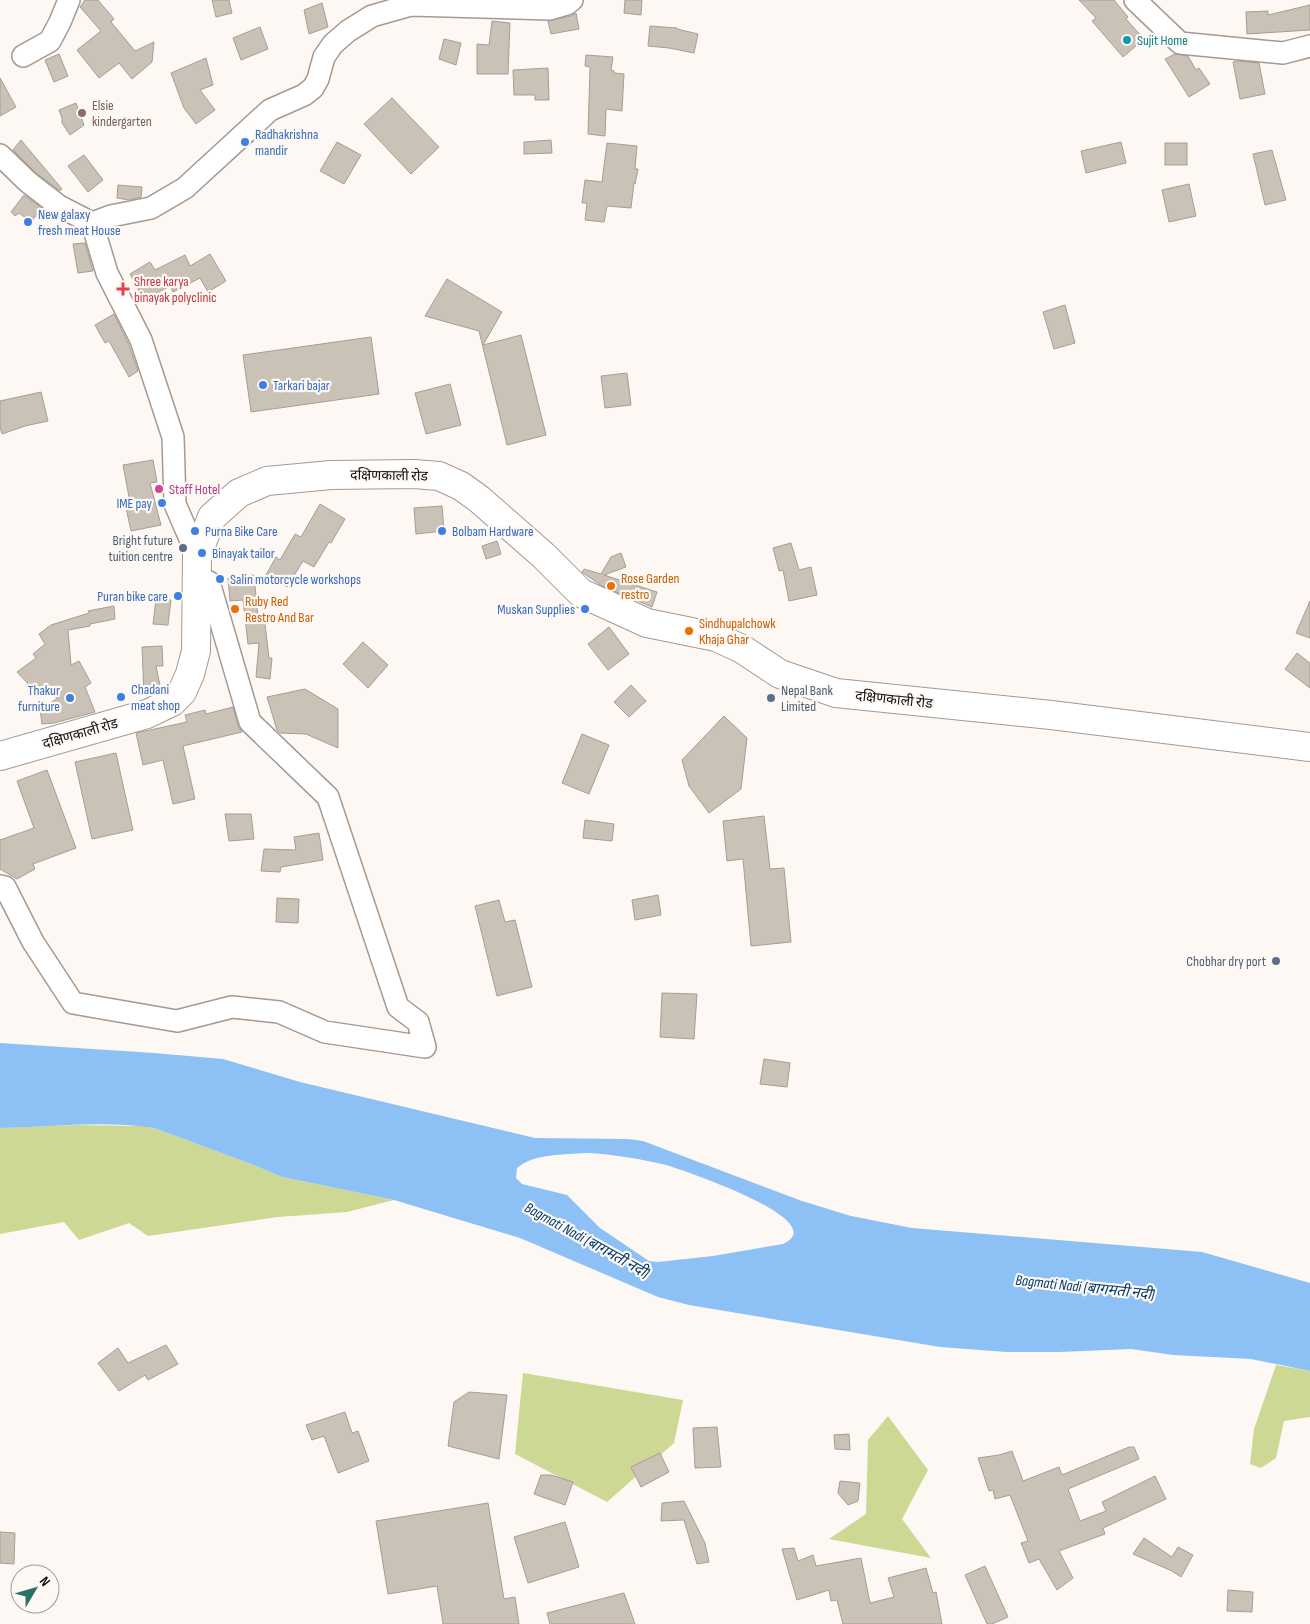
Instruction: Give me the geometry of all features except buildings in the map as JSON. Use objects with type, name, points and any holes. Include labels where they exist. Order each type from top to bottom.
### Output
[{"type":"main road","name":"दक्षिणकाली रोड","points":[[0,756],[147,714],[172,702],[182,692],[190,674],[196,651],[197,566],[212,517],[239,492],[267,481],[331,475],[414,474],[439,476],[461,486],[480,499],[544,556],[581,593],[647,623],[716,637],[742,649],[780,674],[836,693],[1051,715],[1307,748]]},
{"type":"street","points":[[23,56],[50,41],[60,22],[68,0]]},
{"type":"street","points":[[92,224],[111,216],[151,208],[185,188],[270,110],[304,95],[313,88],[324,57],[333,44],[348,31],[372,16],[411,5],[550,9],[567,4],[572,0]]},
{"type":"street","points":[[1136,0],[1180,43],[1284,53],[1310,46]]},
{"type":"street","points":[[0,155],[28,182],[58,206],[92,224],[107,273],[141,340],[173,437],[175,504],[197,566],[209,582],[250,722],[328,798],[398,1007],[418,1022],[425,1047],[325,1032],[280,1012],[232,1007],[177,1021],[73,1004],[33,942],[5,887],[0,886]]},
{"type":"green space","points":[[76,1125],[142,1126],[154,1128],[282,1177],[394,1200],[347,1212],[278,1217],[148,1236],[129,1223],[79,1240],[64,1222],[0,1234],[0,1128]]},
{"type":"green space","points":[[1276,1365],[1310,1371],[1310,1417],[1284,1421],[1276,1458],[1261,1468],[1250,1464],[1254,1429]]},
{"type":"green space","points":[[523,1373],[683,1400],[674,1443],[607,1502],[515,1454]]},
{"type":"green space","points":[[888,1416],[928,1470],[902,1519],[931,1558],[829,1539],[866,1514],[868,1440]]},
{"type":"water","name":"Bagmati Nadi (बागमती नदी)","points":[[0,1043],[223,1059],[300,1082],[535,1138],[628,1139],[643,1141],[802,1201],[851,1216],[912,1228],[1202,1252],[1310,1283],[1310,1371],[1251,1359],[1173,1355],[1131,1349],[1007,1352],[940,1347],[689,1305],[658,1297],[520,1238],[394,1200],[282,1177],[154,1128],[96,1124],[0,1128]],"holes":[[[587,1153],[626,1157],[666,1165],[723,1186],[773,1210],[789,1223],[793,1234],[783,1244],[713,1256],[658,1262],[649,1261],[600,1228],[567,1195],[522,1184],[516,1178],[517,1168],[524,1163],[541,1157]]]},
{"type":"place","name":"Sujit Home","points":[[1127,40]]},
{"type":"place","name":"Elsie kindergarten","points":[[82,113]]},
{"type":"place","name":"Radhakrishna mandir","points":[[245,142]]},
{"type":"place","name":"New galaxy fresh meat House","points":[[28,222]]},
{"type":"place","name":"Shree karya binayak polyclinic","points":[[123,289]]},
{"type":"place","name":"Tarkari bajar","points":[[263,385]]},
{"type":"place","name":"Staff Hotel","points":[[159,489]]},
{"type":"place","name":"IME pay","points":[[162,503]]},
{"type":"place","name":"Purna Bike Care","points":[[195,531]]},
{"type":"place","name":"Bolbam Hardware","points":[[442,531]]},
{"type":"place","name":"Bright future tuition centre","points":[[183,548]]},
{"type":"place","name":"Binayak tailor","points":[[202,553]]},
{"type":"place","name":"Salin motorcycle workshops","points":[[220,579]]},
{"type":"place","name":"Rose Garden restro","points":[[611,586]]},
{"type":"place","name":"Puran bike care","points":[[178,596]]},
{"type":"place","name":"Ruby Red Restro And Bar","points":[[235,609]]},
{"type":"place","name":"Muskan Supplies","points":[[585,609]]},
{"type":"place","name":"Sindhupalchowk Khaja Ghar","points":[[689,631]]},
{"type":"place","name":"Chadani meat shop","points":[[121,697]]},
{"type":"place","name":"Thakur furniture","points":[[70,698]]},
{"type":"place","name":"Nepal Bank Limited","points":[[771,698]]},
{"type":"place","name":"Chobhar dry port","points":[[1276,961]]}]
